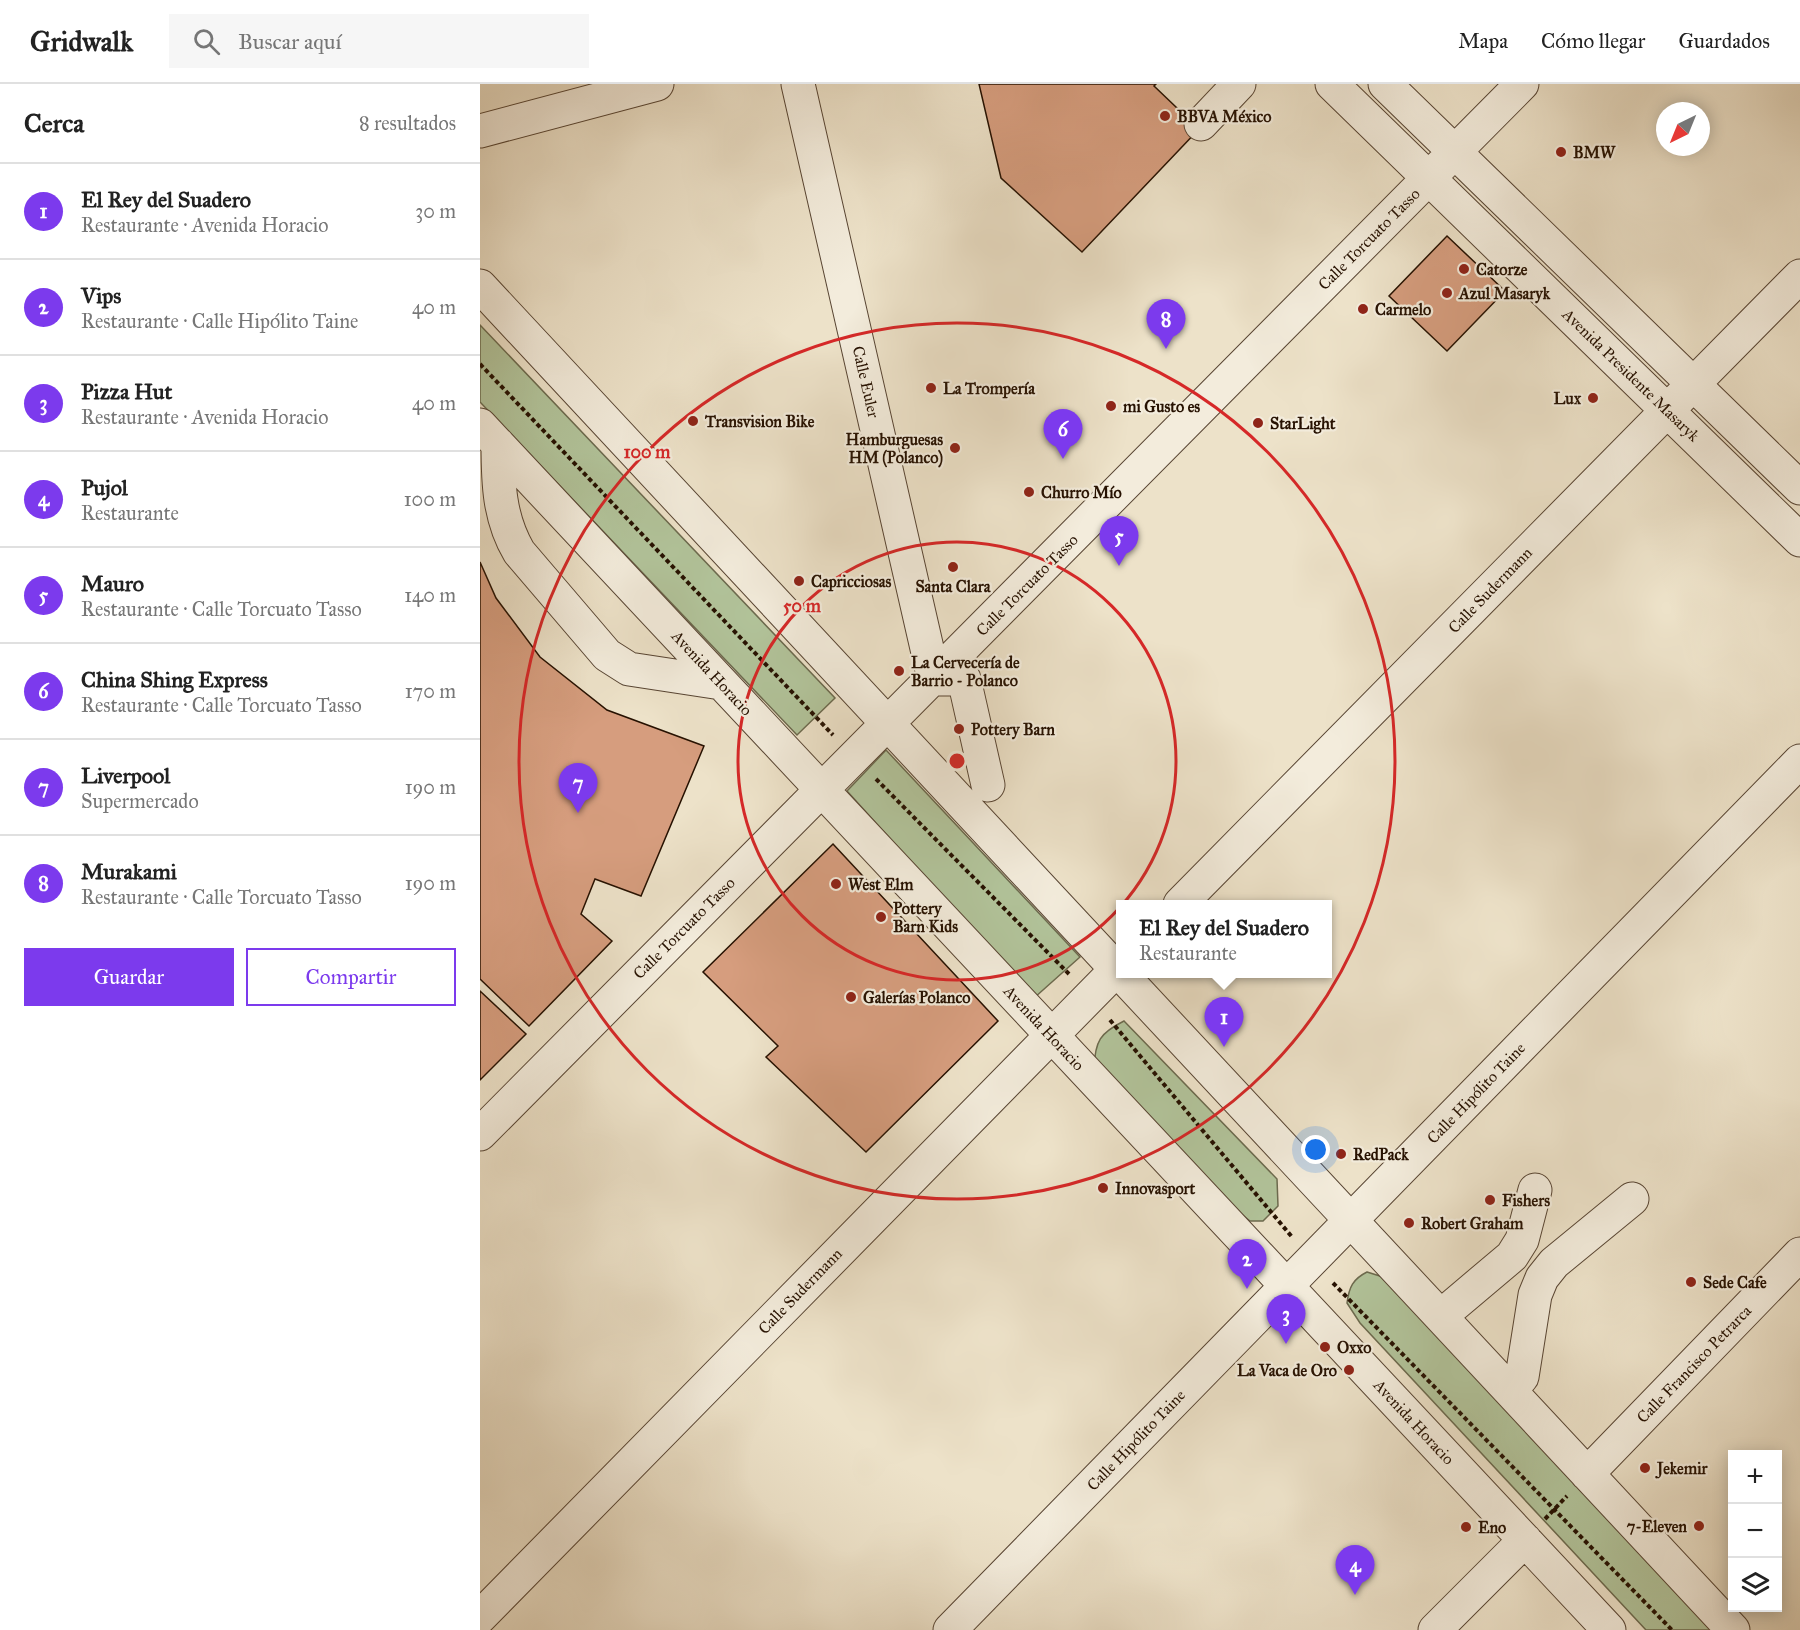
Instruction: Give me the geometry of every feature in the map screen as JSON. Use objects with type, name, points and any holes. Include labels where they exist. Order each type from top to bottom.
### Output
[{"type":"street","points":[[480,131],[657,84]]},
{"type":"street","name":"Calle Euler","points":[[798,84],[934,679]]},
{"type":"street","points":[[1201,124],[1239,84]]},
{"type":"street","name":"Avenida Presidente Masaryk","points":[[1332,84],[1800,540]]},
{"type":"street","points":[[1385,84],[1800,488]]},
{"type":"street","name":"Calle Torcuato Tasso","points":[[480,1134],[1522,84]]},
{"type":"street","name":"Calle Sudermann","points":[[1184,900],[1800,276]]},
{"type":"street","points":[[480,286],[1116,966]]},
{"type":"street","points":[[489,435],[508,533],[519,552],[607,655],[629,669],[721,682]]},
{"type":"street","name":"Avenida Horacio","points":[[489,435],[1609,1630]]},
{"type":"street","points":[[934,679],[964,679],[988,785]]},
{"type":"street","name":"Calle Hipólito Taine","points":[[950,1630],[1800,761]]},
{"type":"street","name":"Calle Sudermann","points":[[480,1617],[1051,1035],[1116,974]]},
{"type":"street","points":[[1127,978],[1733,1630]]},
{"type":"street","points":[[1441,1316],[1512,1256],[1522,1240],[1535,1190]]},
{"type":"street","points":[[1510,1390],[1522,1377],[1535,1295],[1542,1278],[1554,1263],[1632,1199]]},
{"type":"street","name":"Calle Francisco Petrarca","points":[[1587,1474],[1800,1254]]},
{"type":"street","points":[[1435,1630],[1525,1540]]},
{"type":"path","points":[[1525,1540],[1587,1474]]},
{"type":"green space","points":[[480,325],[835,698],[797,735],[480,402]]},
{"type":"green space","points":[[886,750],[1080,957],[1034,998],[847,791]]},
{"type":"green space","points":[[1124,1021],[1277,1179],[1278,1206],[1263,1221],[1250,1221],[1236,1210],[1094,1068],[1100,1039]]},
{"type":"green space","points":[[1367,1272],[1383,1277],[1719,1630],[1646,1630],[1360,1323],[1347,1303],[1352,1284]]},
{"type":"building","points":[[979,84],[1156,84],[1154,86],[1199,129],[1082,252],[1001,178]]},
{"type":"building","name":"Azul Masaryk","points":[[1447,236],[1505,291],[1447,351],[1389,296]]},
{"type":"building","points":[[480,562],[496,598],[540,657],[607,710],[704,746],[641,896],[595,879],[581,914],[612,941],[529,1026],[480,979]]},
{"type":"building","name":"Galerías Polanco","points":[[833,844],[998,1021],[866,1152],[766,1057],[778,1046],[703,972]]},
{"type":"building","points":[[480,991],[526,1034],[480,1080]]},
{"type":"place","name":"BBVA México","points":[[1165,116]]},
{"type":"place","name":"BMW","points":[[1561,152]]},
{"type":"place","name":"Catorze","points":[[1464,269]]},
{"type":"place","name":"Azul Masaryk","points":[[1447,293]]},
{"type":"place","name":"Carmelo","points":[[1363,309]]},
{"type":"place","name":"Murakami","points":[[1166,349]]},
{"type":"place","name":"La Trompería","points":[[931,388]]},
{"type":"place","name":"Lux","points":[[1593,398]]},
{"type":"place","name":"mi Gusto es","points":[[1111,406]]},
{"type":"place","name":"Transvision Bike","points":[[693,421]]},
{"type":"place","name":"StarLight","points":[[1258,423]]},
{"type":"place","name":"Hamburguesas HM (Polanco)","points":[[955,448]]},
{"type":"place","name":"China Shing Express","points":[[1063,459]]},
{"type":"place","name":"Churro Mío","points":[[1029,492]]},
{"type":"place","name":"Mauro","points":[[1119,566]]},
{"type":"place","name":"Santa Clara","points":[[953,567]]},
{"type":"place","name":"Capricciosas","points":[[799,581]]},
{"type":"place","name":"La Cervecería de Barrio - Polanco","points":[[899,671]]},
{"type":"place","name":"Pottery Barn","points":[[959,729]]},
{"type":"place","name":"Liverpool","points":[[578,813]]},
{"type":"place","name":"West Elm","points":[[836,884]]},
{"type":"place","name":"Pottery Barn Kids","points":[[881,917]]},
{"type":"place","name":"Galerías Polanco","points":[[851,997]]},
{"type":"place","name":"El Rey del Suadero","points":[[1224,1047]]},
{"type":"place","name":"RedPack","points":[[1341,1154]]},
{"type":"place","name":"Innovasport","points":[[1103,1188]]},
{"type":"place","name":"Fishers","points":[[1490,1200]]},
{"type":"place","name":"Robert Graham","points":[[1409,1223]]},
{"type":"place","name":"Sede Cafe","points":[[1691,1282]]},
{"type":"place","name":"Vips","points":[[1247,1289]]},
{"type":"place","name":"Pizza Hut","points":[[1286,1344]]},
{"type":"place","name":"Oxxo","points":[[1325,1347]]},
{"type":"place","name":"La Vaca de Oro","points":[[1349,1370]]},
{"type":"place","name":"Jekemir","points":[[1645,1468]]},
{"type":"place","name":"7-Eleven","points":[[1699,1526]]},
{"type":"place","name":"Eno","points":[[1466,1527]]},
{"type":"place","name":"Pujol","points":[[1355,1595]]}]
